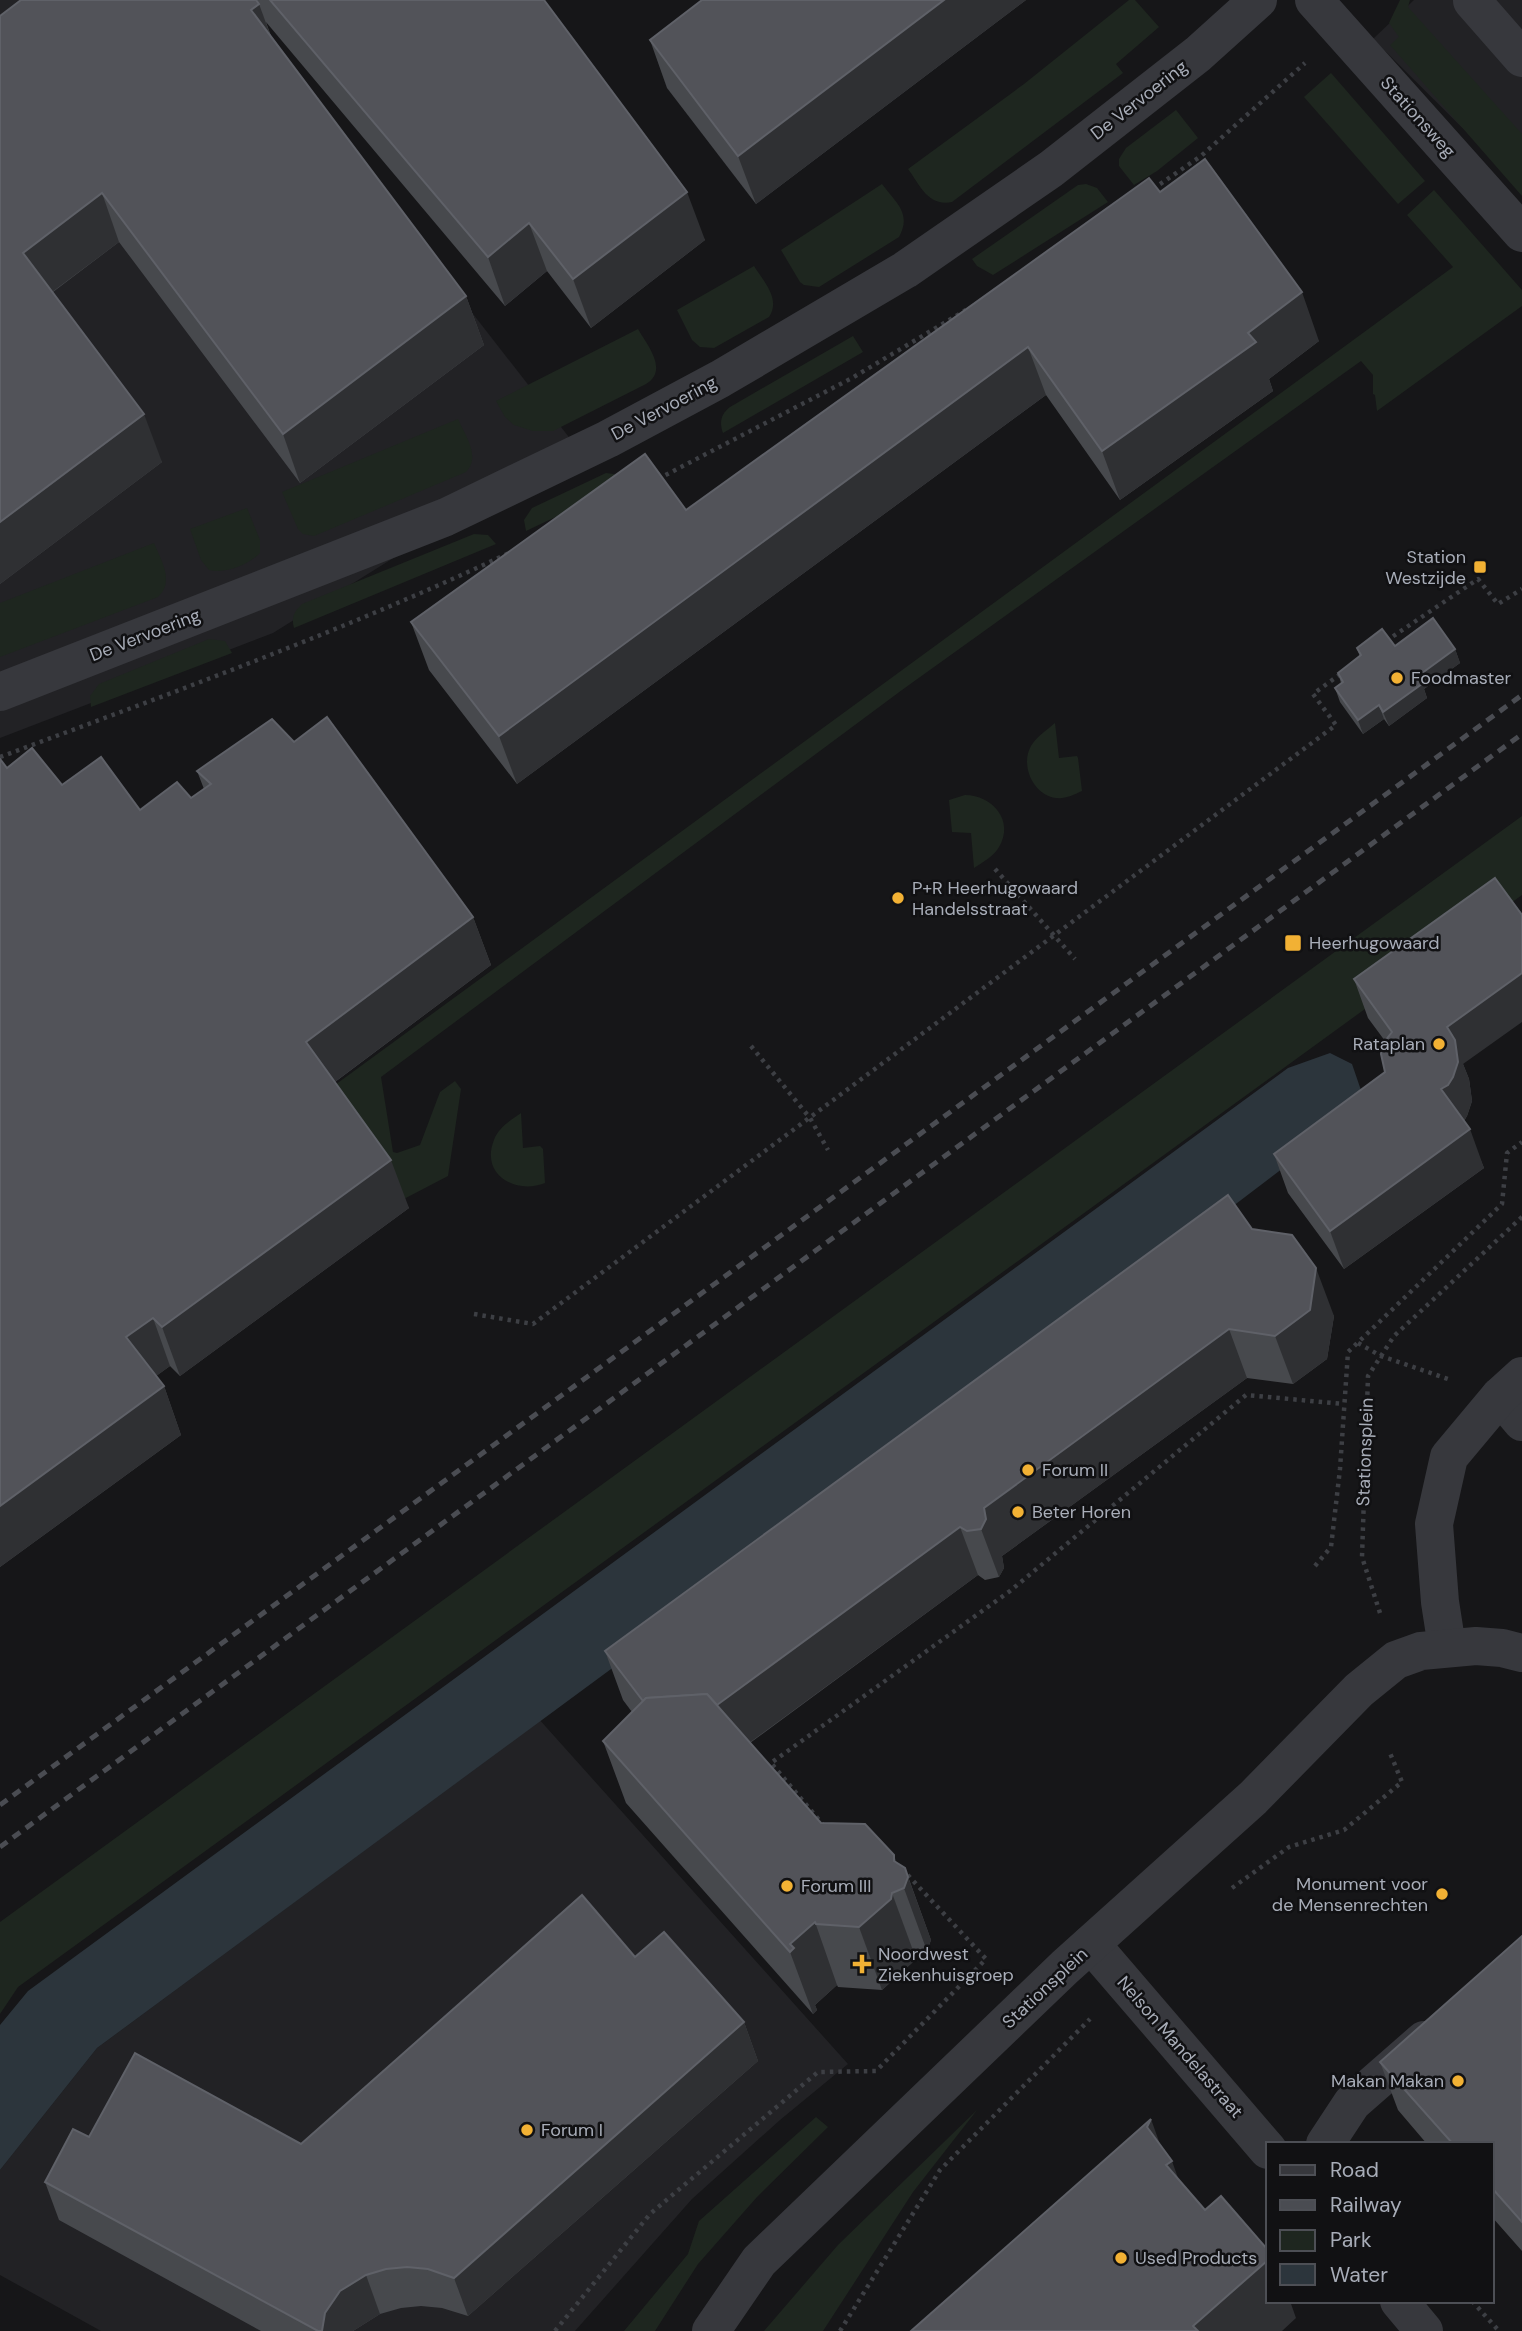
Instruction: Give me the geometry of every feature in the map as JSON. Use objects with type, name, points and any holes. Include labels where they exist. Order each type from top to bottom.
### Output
[{"type":"street","name":"De Vervoering","points":[[0,692],[446,517],[608,439],[720,379],[905,270],[1051,169],[1198,54],[1258,0]]},
{"type":"street","name":"Stationsweg","points":[[1314,0],[1522,233]]},
{"type":"street","points":[[1472,1],[1522,58]]},
{"type":"street","points":[[1447,1647],[1440,1602],[1434,1524],[1449,1457],[1515,1398]]},
{"type":"street","name":"Stationsplein","points":[[711,2331],[759,2261],[1065,1967],[1253,1798],[1359,1690],[1396,1660],[1421,1651],[1447,1647],[1502,1648],[1522,1653]]},
{"type":"street","name":"Nelson Mandelastraat","points":[[1091,1944],[1266,2148]]},
{"type":"street","points":[[1326,2142],[1352,2103],[1452,2015]]},
{"type":"street","points":[[1401,2303],[1424,2331]]},
{"type":"path","points":[[1378,647],[1478,579],[1498,604],[1522,589]]},
{"type":"path","points":[[474,1314],[533,1324],[1336,725],[1313,694],[1345,670]]},
{"type":"path","points":[[995,869],[1075,960]]},
{"type":"path","points":[[751,1046],[810,1118],[828,1150]]},
{"type":"path","points":[[1315,1566],[1331,1547],[1348,1352],[1502,1204],[1507,1153],[1522,1142]]},
{"type":"path","name":"Stationsplein","points":[[1396,1660],[1362,1557],[1368,1376],[1394,1336],[1522,1217]]},
{"type":"path","points":[[1358,1343],[1381,1356],[1515,1398]]},
{"type":"path","points":[[831,1834],[771,1763],[1010,1591],[1246,1395],[1345,1404]]},
{"type":"path","points":[[555,2331],[650,2214],[818,2071],[876,2071],[986,1959],[899,1865]]},
{"type":"path","points":[[1474,2303],[1499,2331]]},
{"type":"shaded area","points":[[0,0],[229,0],[575,445],[273,633],[0,738]]},
{"type":"shaded area","points":[[1414,0],[1522,0],[1522,187],[1373,39]]},
{"type":"shaded area","points":[[538,1718],[848,2064],[780,2120],[692,2199],[575,2331],[101,2331],[0,2275],[0,2170],[97,2048],[506,1746]]},
{"type":"green space","points":[[1129,0],[1135,0],[1159,27],[1116,64],[1123,73],[952,202],[937,201],[926,193],[908,169],[1024,84]]},
{"type":"green space","points":[[1400,0],[1410,0],[1408,7],[1522,134],[1522,196],[1390,45],[1399,37],[1389,23]]},
{"type":"green space","points":[[1331,73],[1425,181],[1398,204],[1304,97]]},
{"type":"green space","points":[[1176,110],[1198,138],[1157,171],[1134,185],[1119,166],[1119,159],[1126,148]]},
{"type":"green space","points":[[882,184],[903,215],[903,229],[899,237],[819,287],[800,282],[781,250]]},
{"type":"green space","points":[[1086,184],[1097,188],[1108,202],[993,275],[977,266],[972,259],[1078,185]]},
{"type":"green space","points":[[1434,190],[1522,290],[1522,306],[1377,411],[1373,375],[1361,361],[902,690],[381,1077],[393,1152],[397,1153],[420,1145],[440,1092],[455,1081],[461,1089],[448,1176],[379,1212],[324,1093],[1453,267],[1407,215]]},
{"type":"green space","points":[[754,266],[772,297],[769,317],[714,348],[700,347],[692,340],[677,310]]},
{"type":"green space","points":[[638,329],[651,350],[656,365],[653,378],[646,384],[553,431],[533,431],[514,425],[505,417],[496,401]]},
{"type":"green space","points":[[853,336],[863,352],[723,433],[722,419],[730,407]]},
{"type":"green space","points":[[458,419],[472,453],[472,460],[466,472],[314,536],[303,534],[298,529],[282,492]]},
{"type":"green space","points":[[606,473],[614,474],[625,484],[526,531],[524,520],[532,508]]},
{"type":"green space","points":[[247,508],[260,540],[260,553],[236,568],[209,570],[201,560],[190,529]]},
{"type":"green space","points":[[474,534],[488,535],[496,544],[294,628],[294,615],[302,604]]},
{"type":"green space","points":[[154,543],[166,578],[166,585],[158,597],[0,657],[0,603]]},
{"type":"green space","points":[[209,639],[225,641],[232,653],[91,707],[90,696],[99,684]]},
{"type":"green space","points":[[1055,723],[1059,758],[1077,756],[1082,791],[1063,798],[1048,796],[1035,785],[1027,762],[1033,742]]},
{"type":"green space","points":[[965,795],[984,799],[992,805],[998,811],[1004,828],[997,850],[974,868],[971,833],[952,832],[949,800]]},
{"type":"green space","points":[[1522,816],[1522,895],[18,1987],[0,2014],[0,1922]]},
{"type":"green space","points":[[521,1113],[523,1148],[540,1146],[543,1149],[545,1183],[534,1186],[512,1184],[496,1172],[492,1163],[491,1152],[498,1132]]},
{"type":"green space","points":[[977,2110],[913,2192],[823,2331],[764,2331],[838,2245]]},
{"type":"green space","points":[[816,2117],[828,2127],[757,2197],[698,2264],[655,2331],[624,2331],[688,2254],[699,2221]]},
{"type":"water","points":[[1330,1053],[1352,1064],[1364,1099],[1345,1121],[1045,1349],[97,2048],[0,2170],[0,2025],[28,1991],[1288,1068]]},
{"type":"building","points":[[21,0],[256,0],[259,4],[251,10],[466,296],[283,434],[102,193],[23,253],[144,414],[0,522],[0,16]]},
{"type":"building","points":[[270,0],[544,0],[687,192],[573,279],[529,223],[488,257]]},
{"type":"building","points":[[702,0],[944,0],[738,156],[650,40]]},
{"type":"building","points":[[1205,159],[1302,292],[1248,333],[1256,342],[1102,451],[1028,347],[499,736],[411,622],[645,454],[686,510],[1149,178],[1160,192]]},
{"type":"building","name":"Foodmaster","points":[[1433,618],[1455,649],[1418,676],[1422,684],[1383,712],[1379,705],[1358,720],[1335,688],[1343,682],[1338,673],[1361,655],[1357,648],[1382,629],[1395,646]]},
{"type":"building","points":[[327,717],[473,917],[306,1042],[391,1160],[162,1327],[153,1318],[126,1337],[164,1386],[0,1506],[0,759],[7,768],[32,748],[62,785],[101,757],[140,810],[177,782],[191,798],[211,784],[197,771],[272,719],[294,742]]},
{"type":"building","points":[[1495,878],[1522,915],[1522,973],[1447,1027],[1455,1040],[1458,1062],[1448,1085],[1441,1089],[1470,1129],[1330,1231],[1274,1154],[1385,1072],[1382,1045],[1392,1032],[1354,979]]},
{"type":"building","points":[[1228,1195],[1252,1229],[1292,1235],[1316,1268],[1310,1310],[1275,1336],[1229,1329],[984,1508],[986,1519],[981,1529],[967,1531],[960,1527],[717,1705],[707,1694],[646,1698],[643,1701],[605,1651]]},
{"type":"building","points":[[707,1694],[821,1823],[865,1824],[894,1855],[894,1861],[905,1868],[908,1877],[904,1888],[892,1893],[891,1899],[859,1927],[815,1922],[790,1944],[794,1948],[790,1952],[603,1741],[646,1698]]},
{"type":"building","name":"Forum I","points":[[582,1895],[635,1957],[664,1932],[744,2022],[454,2278],[428,2269],[407,2267],[366,2275],[340,2291],[325,2313],[322,2331],[318,2331],[45,2182],[73,2129],[89,2137],[135,2053],[301,2144]]},
{"type":"building","points":[[1522,1936],[1522,2222],[1494,2190],[1494,2142],[1451,2142],[1380,2062]]},
{"type":"building","points":[[1151,2119],[1147,2127],[1172,2161],[1166,2165],[1205,2210],[1221,2196],[1266,2248],[1266,2262],[1193,2326],[1198,2331],[911,2331]]},
{"type":"railway","points":[[0,1805],[1522,695]]},
{"type":"railway","points":[[0,1847],[1522,734]]},
{"type":"place","name":"Station Westzijde","points":[[1480,567]]},
{"type":"place","name":"Foodmaster","points":[[1397,678]]},
{"type":"place","name":"P+R Heerhugowaard Handelsstraat","points":[[898,898]]},
{"type":"place","name":"Heerhugowaard","points":[[1293,943]]},
{"type":"place","name":"Rataplan","points":[[1439,1044]]},
{"type":"place","name":"Forum II","points":[[1028,1470]]},
{"type":"place","name":"Beter Horen","points":[[1018,1512]]},
{"type":"place","name":"Forum III","points":[[787,1886]]},
{"type":"place","name":"Monument voor de Mensenrechten","points":[[1442,1894]]},
{"type":"place","name":"Noordwest Ziekenhuisgroep","points":[[862,1964]]},
{"type":"place","name":"Makan Makan","points":[[1458,2081]]},
{"type":"place","name":"Forum I","points":[[527,2130]]},
{"type":"place","name":"Used Products","points":[[1121,2258]]}]
